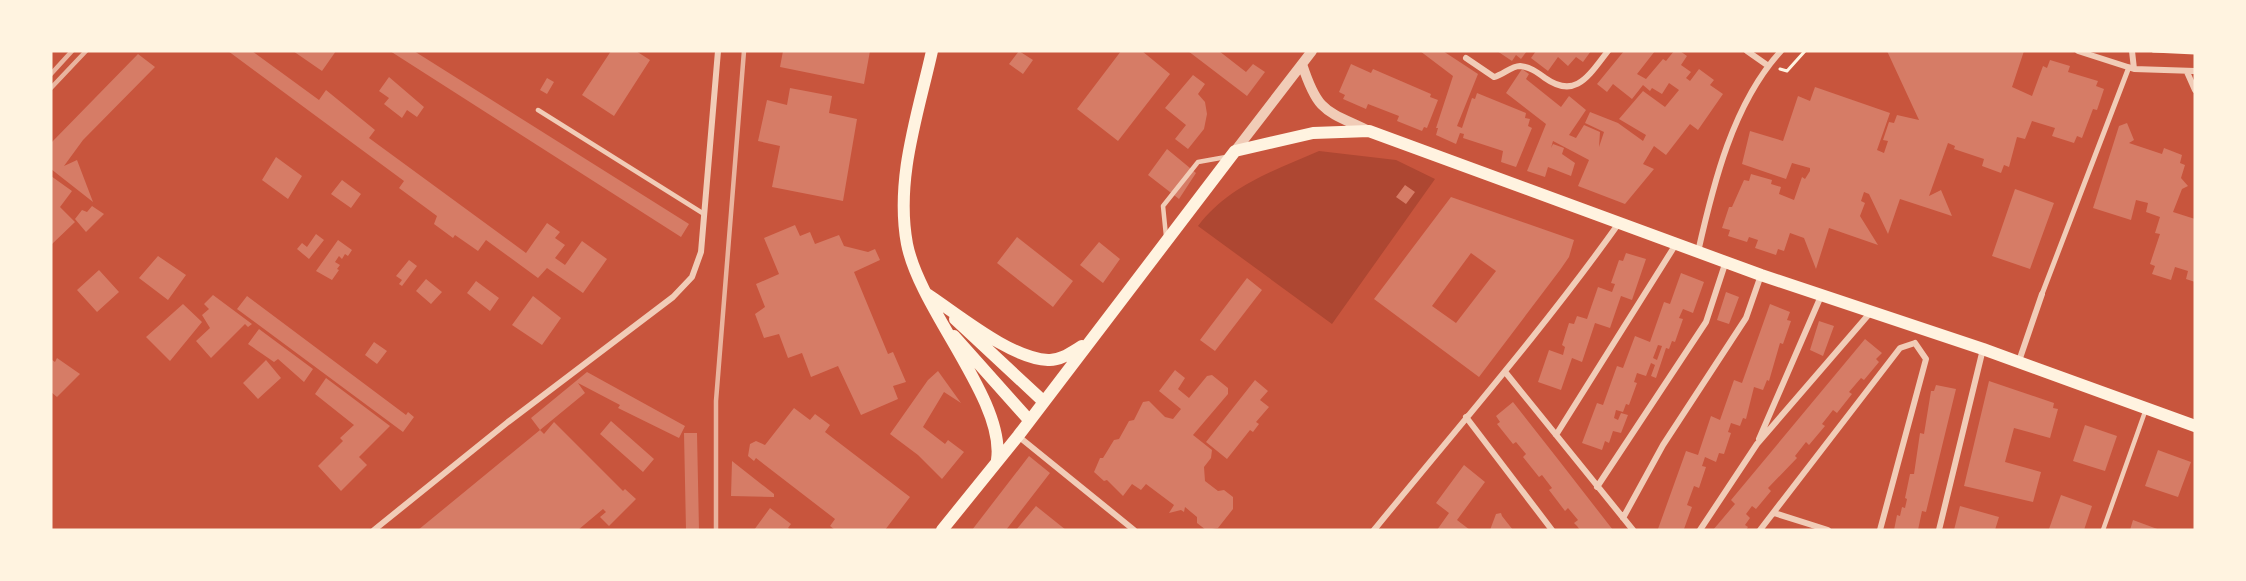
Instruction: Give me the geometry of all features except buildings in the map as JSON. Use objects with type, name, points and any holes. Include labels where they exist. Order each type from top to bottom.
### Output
[{"type":"main road","points":[[932,51],[902,186],[908,245],[936,315],[970,374],[996,428],[999,446],[997,461]]},
{"type":"main road","points":[[942,530],[1018,436],[1232,154],[1313,134],[1369,131],[1698,252],[1726,260],[1761,275],[1983,349],[2195,426]]},
{"type":"main road","points":[[927,294],[997,340],[1029,356],[1050,360],[1062,357],[1086,344]]},
{"type":"main road","points":[[927,294],[1043,401]]},
{"type":"main road","points":[[936,315],[1029,420]]},
{"type":"street","points":[[374,530],[508,422],[673,297],[692,277],[701,252],[718,51]]},
{"type":"street","points":[[1232,154],[1312,51]]},
{"type":"street","points":[[1466,58],[1494,77],[1516,66],[1530,68],[1560,87],[1573,87],[1589,75],[1608,51]]},
{"type":"street","points":[[1747,51],[1767,66]]},
{"type":"street","points":[[1698,252],[1721,162],[1738,122],[1767,66],[1781,51]]},
{"type":"street","points":[[2078,51],[2132,68],[2195,71]]},
{"type":"street","points":[[2019,362],[2042,294],[2132,68],[2132,51]]},
{"type":"street","points":[[1302,64],[1316,100],[1327,111],[1369,131]]},
{"type":"street","points":[[2187,72],[2195,90]]},
{"type":"street","points":[[1374,530],[1466,417],[1506,373],[1619,222]]},
{"type":"street","points":[[1556,435],[1676,244]]},
{"type":"street","points":[[1597,487],[1706,322],[1726,260]]},
{"type":"street","points":[[1623,518],[1663,445],[1746,318],[1761,275]]},
{"type":"street","points":[[1757,444],[1821,296]]},
{"type":"street","points":[[1700,530],[1757,444],[1870,313]]},
{"type":"street","points":[[1761,530],[1900,348],[1916,343],[1926,330]]},
{"type":"street","points":[[1880,530],[1926,359],[1916,343]]},
{"type":"street","points":[[1940,530],[1983,349]]},
{"type":"street","points":[[1506,373],[1633,530]]},
{"type":"street","points":[[1466,417],[1552,530]]},
{"type":"street","points":[[1018,436],[1134,530]]},
{"type":"street","points":[[1774,513],[1828,530]]},
{"type":"lane","points":[[1466,58],[1470,51]]},
{"type":"lane","points":[[538,110],[704,214]]},
{"type":"lane","points":[[1166,238],[1163,206],[1198,162],[1232,154]]},
{"type":"lane","points":[[2103,530],[2146,409]]},
{"type":"path","points":[[1767,66],[1787,71],[1805,51]]},
{"type":"path","points":[[2153,51],[2195,53]]},
{"type":"shaded area","points":[[1319,151],[1396,160],[1435,179],[1332,324],[1198,226],[1223,200],[1238,190],[1269,173]]},
{"type":"railway","points":[[51,74],[72,51]]},
{"type":"railway","points":[[51,88],[86,51]]},
{"type":"railway","points":[[716,530],[716,401],[744,51]]}]
